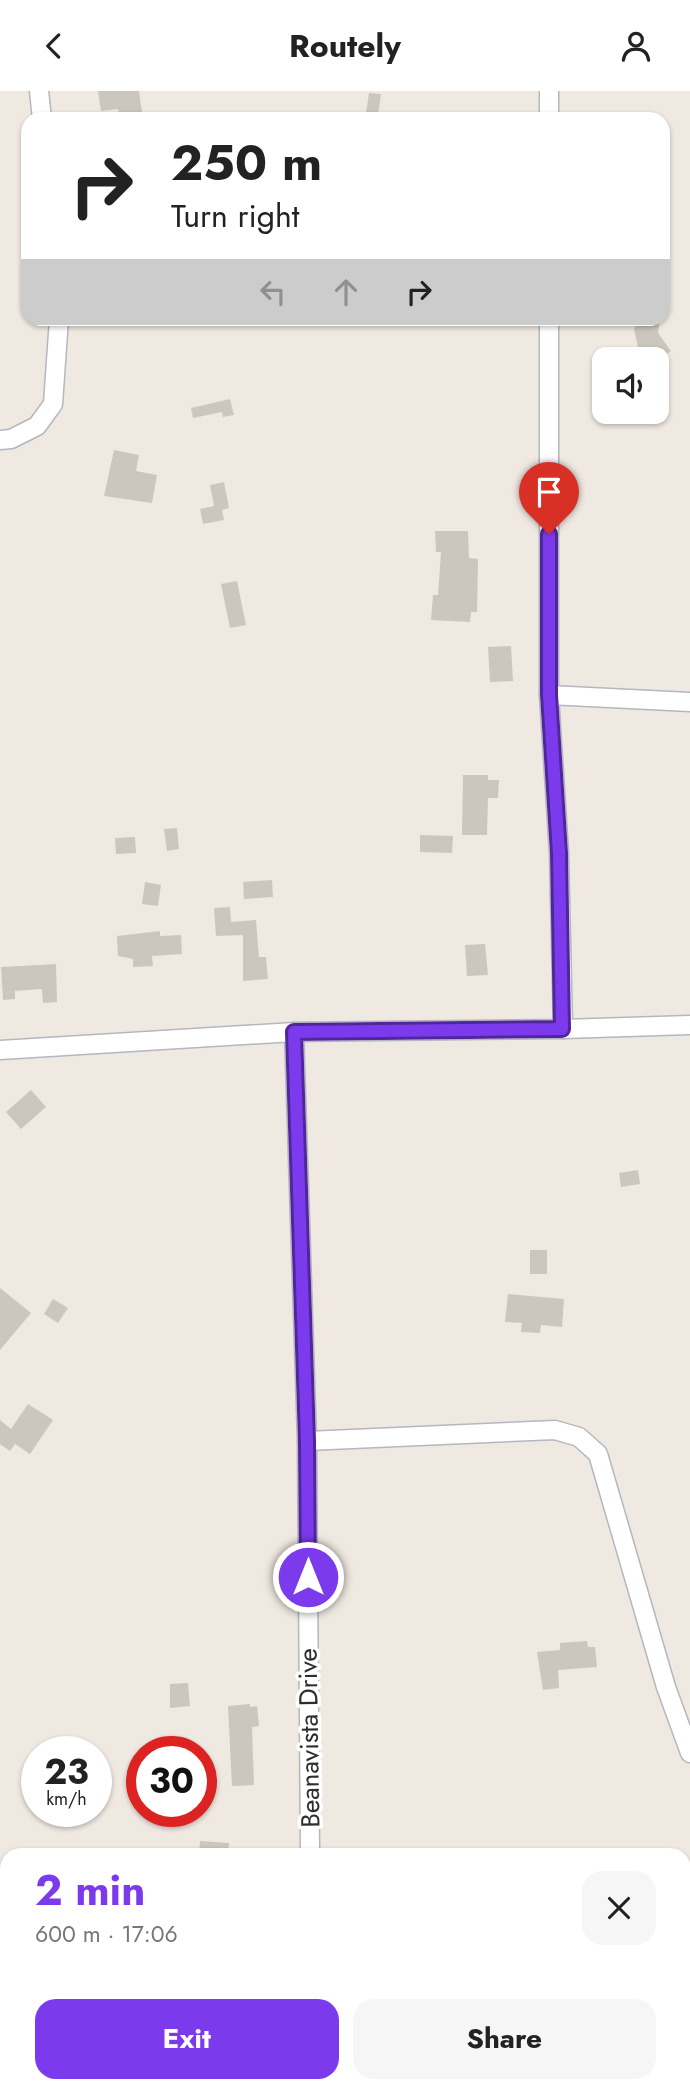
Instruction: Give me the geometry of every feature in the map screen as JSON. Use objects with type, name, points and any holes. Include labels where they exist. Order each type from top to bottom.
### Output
[{"type":"street","points":[[39,91],[40,112]]},
{"type":"street","points":[[549,91],[549,112]]},
{"type":"street","points":[[0,440],[10,439],[37,426],[53,404],[59,326]]},
{"type":"street","points":[[549,326],[549,695],[559,853],[562,1029]]},
{"type":"street","points":[[549,695],[690,702]]},
{"type":"street","points":[[0,1051],[294,1032],[690,1025]]},
{"type":"street","name":"Beanavista Drive","points":[[294,1032],[307,1441],[310,1848]]},
{"type":"street","points":[[307,1441],[555,1430],[579,1437],[598,1454],[666,1687],[690,1753]]},
{"type":"building","points":[[98,91],[139,91],[142,112],[119,112],[118,109],[101,111]]},
{"type":"building","points":[[369,93],[381,94],[378,112],[366,112]]},
{"type":"building","points":[[636,326],[659,326],[658,333],[668,347],[638,347]]},
{"type":"building","points":[[230,399],[234,415],[223,417],[222,412],[193,418],[191,408]]},
{"type":"building","points":[[114,450],[139,455],[136,471],[157,475],[152,503],[104,496]]},
{"type":"building","points":[[224,482],[229,508],[222,510],[224,520],[203,524],[200,509],[214,506],[210,485]]},
{"type":"building","points":[[435,531],[468,531],[469,558],[478,559],[477,612],[471,612],[470,622],[431,620],[433,595],[438,595],[441,552],[436,552]]},
{"type":"building","points":[[237,581],[246,625],[230,628],[221,584]]},
{"type":"building","points":[[511,646],[513,681],[490,682],[488,647]]},
{"type":"building","points":[[463,775],[488,775],[488,780],[499,780],[498,798],[488,798],[487,835],[462,835]]},
{"type":"building","points":[[177,828],[179,849],[167,851],[164,829]]},
{"type":"building","points":[[420,835],[453,836],[452,853],[420,852]]},
{"type":"building","points":[[135,837],[136,853],[116,854],[115,838]]},
{"type":"building","points":[[272,880],[273,897],[244,899],[243,882]]},
{"type":"building","points":[[145,882],[161,885],[158,906],[142,904]]},
{"type":"building","points":[[230,907],[231,922],[256,920],[259,957],[266,957],[268,979],[243,981],[243,935],[216,936],[214,908]]},
{"type":"building","points":[[160,931],[160,936],[181,935],[182,954],[152,956],[153,966],[133,967],[133,959],[118,956],[117,936]]},
{"type":"building","points":[[485,944],[488,975],[467,976],[465,945]]},
{"type":"building","points":[[56,964],[57,1002],[43,1003],[42,989],[15,991],[15,999],[3,1000],[1,967]]},
{"type":"building","points":[[31,1090],[46,1107],[21,1129],[6,1112]]},
{"type":"building","points":[[638,1170],[640,1184],[621,1187],[619,1173]]},
{"type":"building","points":[[530,1250],[547,1250],[547,1274],[530,1274]]},
{"type":"building","points":[[0,1288],[31,1313],[0,1350]]},
{"type":"building","points":[[508,1294],[564,1299],[562,1327],[541,1325],[540,1333],[521,1332],[522,1323],[505,1322]]},
{"type":"building","points":[[53,1299],[68,1308],[58,1323],[44,1314]]},
{"type":"building","points":[[28,1404],[53,1420],[30,1454],[15,1444],[10,1451],[0,1444],[0,1420],[11,1429]]},
{"type":"building","points":[[587,1641],[588,1647],[595,1647],[597,1667],[558,1670],[559,1688],[543,1690],[537,1652],[560,1650],[560,1643]]},
{"type":"building","points":[[188,1683],[190,1706],[170,1708],[170,1684]]},
{"type":"building","points":[[250,1704],[250,1707],[257,1706],[259,1726],[252,1727],[254,1785],[232,1786],[228,1706]]},
{"type":"building","points":[[200,1841],[229,1843],[229,1848],[200,1848]]},
{"type":"route","points":[[308,1577],[307,1441],[294,1032],[562,1029],[559,853],[549,695],[549,534]]}]
